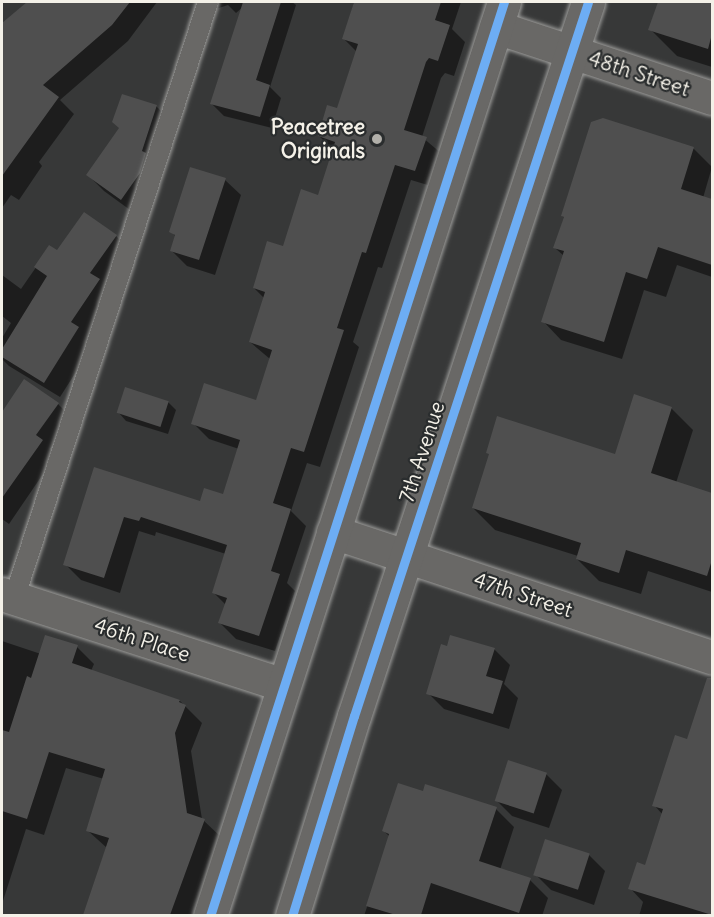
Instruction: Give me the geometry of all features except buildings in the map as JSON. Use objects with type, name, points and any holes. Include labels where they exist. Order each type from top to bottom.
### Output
[{"type":"street","name":"7th Avenue","points":[[292,915],[406,556],[588,2]]},
{"type":"street","name":"48th Street","points":[[500,14],[573,52],[712,98]]},
{"type":"street","points":[[210,915],[500,14]]},
{"type":"street","name":"47th Street","points":[[333,532],[712,657]]},
{"type":"street","name":"46th Place","points":[[8,597],[283,685]]},
{"type":"lane","points":[[8,597],[208,2]]},
{"type":"cycle path","points":[[210,916],[504,2]]},
{"type":"cycle path","points":[[292,916],[354,716],[588,2]]},
{"type":"place","name":"Peacetree Originals","points":[[377,139]]}]
